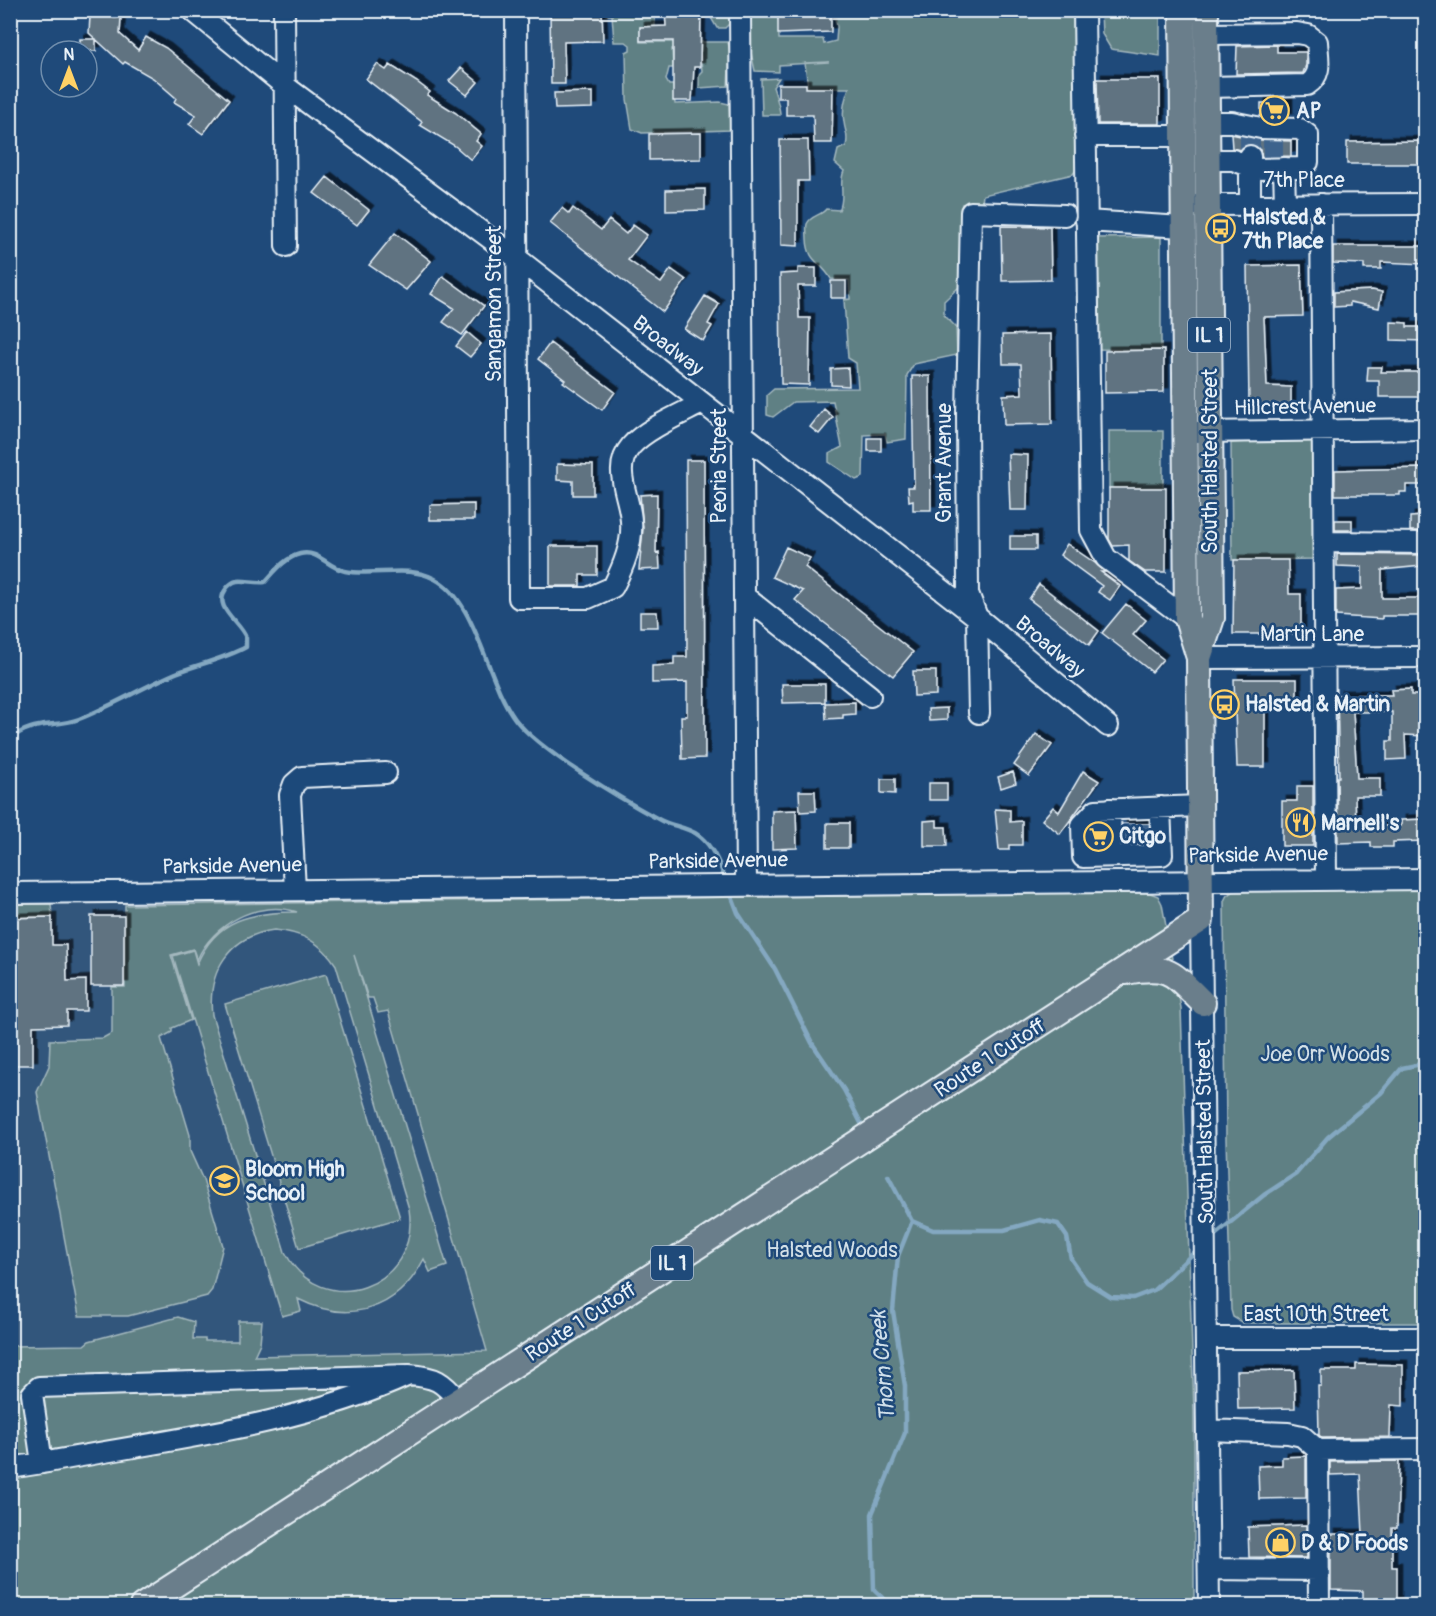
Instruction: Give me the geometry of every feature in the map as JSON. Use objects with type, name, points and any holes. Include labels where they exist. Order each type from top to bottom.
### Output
[{"type":"main road","name":"South Halsted Street","points":[[1182,10],[1186,619],[1199,658],[1201,920]]},
{"type":"main road","name":"South Halsted Street","points":[[1199,658],[1212,618],[1206,10]]},
{"type":"main road","name":"Route 1 Cutoff","points":[[142,1605],[1201,920]]},
{"type":"main road","points":[[1121,973],[1152,968],[1169,971],[1203,1003]]},
{"type":"street","name":"Broadway","points":[[192,10],[285,86],[518,258],[743,437],[977,617],[1108,726]]},
{"type":"street","points":[[284,10],[286,246]]},
{"type":"street","name":"Sangamon Street","points":[[516,10],[519,598],[588,598],[613,587],[624,566],[632,521],[623,483],[624,456],[638,440],[702,403]]},
{"type":"street","name":"Peoria Street","points":[[740,10],[746,885]]},
{"type":"street","points":[[1084,10],[1091,530],[1106,558],[1186,619]]},
{"type":"street","points":[[1207,34],[1298,33],[1308,35],[1317,42],[1318,71],[1315,80],[1307,85],[1207,87]]},
{"type":"street","points":[[1207,122],[1232,122],[1250,129],[1273,133],[1300,129],[1308,135],[1306,166],[1277,165],[1250,160],[1208,160]]},
{"type":"street","points":[[1085,136],[1182,136]]},
{"type":"street","points":[[1250,160],[1250,205]]},
{"type":"street","points":[[1277,165],[1285,204]]},
{"type":"street","points":[[1321,204],[1326,878]]},
{"type":"street","name":"7th Place","points":[[1086,221],[1183,216],[1208,205],[1425,204]]},
{"type":"street","name":"Grant Avenue","points":[[979,713],[977,617],[969,593],[967,414],[971,212],[1065,215]]},
{"type":"street","name":"Hillcrest Avenue","points":[[1185,432],[1425,429]]},
{"type":"street","points":[[1324,542],[1425,543]]},
{"type":"street","points":[[744,596],[870,696]]},
{"type":"street","name":"Martin Lane","points":[[1199,658],[1425,657]]},
{"type":"street","points":[[295,890],[290,795],[294,784],[302,777],[386,773]]},
{"type":"street","points":[[1133,834],[1200,806]]},
{"type":"street","points":[[1133,834],[1153,880]]},
{"type":"street","points":[[1122,880],[1133,834]]},
{"type":"street","name":"Parkside Avenue","points":[[10,893],[1200,879],[1425,879]]},
{"type":"street","name":"South Halsted Street","points":[[1201,920],[1207,1271],[1209,1605]]},
{"type":"street","name":"East 10th Street","points":[[1207,1338],[1425,1338]]},
{"type":"street","points":[[10,1468],[291,1416],[378,1389],[409,1375]]},
{"type":"street","points":[[42,1463],[32,1394],[39,1387],[409,1375],[428,1376],[443,1383],[459,1401]]},
{"type":"street","points":[[1208,1430],[1288,1433],[1302,1436],[1318,1450],[1425,1449]]},
{"type":"street","points":[[1318,1450],[1319,1605]]},
{"type":"street","points":[[1209,1569],[1318,1570]]},
{"type":"shaded area","name":"Bloom High School","points":[[356,901],[487,1351],[11,1361],[10,903]]},
{"type":"green space","points":[[606,11],[655,11],[655,27],[640,27],[640,42],[728,42],[730,52],[728,86],[699,88],[699,74],[702,71],[700,50],[672,49],[673,68],[669,68],[666,80],[669,85],[673,85],[675,104],[720,102],[729,104],[730,130],[642,133],[632,129],[627,99],[626,52],[630,50],[630,45],[626,42],[614,42],[612,15],[606,15]]},
{"type":"green space","points":[[707,11],[729,11],[729,24],[725,28],[717,28]]},
{"type":"green space","points":[[749,11],[778,11],[779,39],[823,39],[824,44],[836,41],[837,27],[833,11],[1078,11],[1077,168],[1073,174],[983,195],[982,203],[962,204],[959,287],[944,301],[944,315],[956,327],[957,355],[914,364],[907,375],[906,439],[887,442],[885,434],[864,435],[863,477],[856,480],[829,462],[829,454],[842,447],[833,401],[793,402],[773,417],[767,415],[767,395],[774,389],[858,388],[856,363],[848,358],[844,300],[850,299],[849,280],[831,279],[812,257],[808,247],[807,229],[807,224],[811,219],[826,209],[839,210],[841,205],[844,171],[835,163],[838,150],[846,146],[847,142],[843,113],[849,88],[808,88],[805,63],[779,65],[779,72],[755,71],[750,48]]},
{"type":"green space","points":[[1101,11],[1160,11],[1160,56],[1111,49],[1102,34]]},
{"type":"green space","points":[[779,78],[773,87],[780,115],[762,115],[761,79]]},
{"type":"green space","points":[[1161,237],[1161,350],[1094,349],[1095,238]]},
{"type":"green space","points":[[1109,431],[1163,431],[1163,487],[1109,488]]},
{"type":"green space","points":[[1314,441],[1319,559],[1232,560],[1231,443]]},
{"type":"green space","name":"Joe Orr Woods","points":[[1240,889],[1425,890],[1425,1323],[1243,1323],[1233,1317],[1226,1139],[1224,901],[1227,895]]},
{"type":"green space","name":"Halsted Woods","points":[[1061,893],[1150,893],[1158,896],[1162,904],[1181,1008],[1194,1413],[1194,1605],[17,1605],[10,1566],[10,1346],[84,1345],[89,1341],[178,1317],[194,1322],[193,1339],[205,1339],[205,1341],[238,1341],[238,1321],[262,1321],[260,1343],[254,1356],[487,1351],[388,1011],[378,1013],[373,998],[368,998],[354,955],[447,1266],[430,1272],[424,1259],[401,1290],[386,1301],[370,1308],[336,1311],[317,1307],[298,1299],[301,1311],[282,1316],[173,956],[193,950],[197,964],[214,936],[225,927],[251,916],[297,912],[282,909],[267,909],[238,918],[225,926],[214,935],[197,960],[193,949],[171,955],[191,1020],[172,1028],[172,1032],[161,1038],[190,1135],[190,1151],[203,1180],[223,1246],[212,1290],[207,1296],[128,1316],[79,1316],[37,1092],[49,1066],[50,1040],[103,1038],[112,1033],[112,987],[125,987],[125,905]],"holes":[[[274,930],[293,933],[310,940],[324,950],[336,965],[409,1209],[409,1236],[400,1259],[385,1276],[365,1287],[343,1290],[321,1286],[301,1274],[285,1252],[212,1015],[213,984],[224,959],[233,948],[245,940]]]},
{"type":"green space","points":[[10,904],[51,904],[52,916],[11,917]]},
{"type":"green space","points":[[326,974],[400,1218],[299,1248],[225,1004]]},
{"type":"building","points":[[550,10],[602,10],[603,41],[564,42],[565,84],[551,84]]},
{"type":"building","points":[[665,10],[701,10],[700,67],[694,67],[692,101],[673,101],[673,41],[640,41],[640,27],[666,26]]},
{"type":"building","points":[[831,11],[831,32],[778,34],[778,12]]},
{"type":"building","points":[[90,16],[121,17],[120,34],[138,50],[146,37],[166,48],[229,100],[203,134],[189,124],[196,115],[174,102],[176,98],[153,78],[125,62],[123,64],[99,42],[99,39],[89,33]]},
{"type":"building","points":[[1277,45],[1277,52],[1306,52],[1306,65],[1303,73],[1236,74],[1237,46]]},
{"type":"building","points":[[377,64],[386,70],[390,65],[417,82],[430,92],[427,95],[456,113],[481,134],[476,141],[482,146],[471,160],[455,146],[420,125],[422,122],[366,79]]},
{"type":"building","points":[[461,68],[478,82],[467,95],[449,81]]},
{"type":"building","points":[[1097,79],[1160,79],[1160,124],[1098,124]]},
{"type":"building","points":[[778,84],[806,84],[806,88],[833,88],[832,143],[814,143],[813,115],[786,115],[786,98],[778,98]]},
{"type":"building","points":[[593,92],[593,108],[555,109],[554,93]]},
{"type":"building","name":"AP","points":[[1261,103],[1288,103],[1288,117],[1261,116]]},
{"type":"building","points":[[701,133],[701,159],[649,160],[649,134]]},
{"type":"building","points":[[1231,134],[1260,140],[1291,141],[1291,156],[1262,157],[1260,150],[1251,144],[1240,150],[1232,148]]},
{"type":"building","points":[[780,140],[808,140],[809,181],[798,181],[798,246],[781,245]]},
{"type":"building","points":[[1425,141],[1425,164],[1347,164],[1347,142]]},
{"type":"building","points":[[327,177],[369,210],[357,225],[314,193]]},
{"type":"building","points":[[705,189],[705,210],[666,211],[666,190]]},
{"type":"building","points":[[562,208],[569,214],[573,208],[601,230],[609,220],[626,234],[633,225],[647,235],[628,260],[661,283],[671,269],[686,280],[663,312],[550,223]]},
{"type":"building","points":[[1001,226],[1050,227],[1051,280],[1002,281]]},
{"type":"building","points":[[395,233],[431,261],[406,290],[369,265]]},
{"type":"building","points":[[1333,246],[1425,246],[1425,264],[1381,262],[1381,269],[1364,269],[1364,264],[1333,263]]},
{"type":"building","points":[[1301,265],[1303,316],[1264,317],[1267,386],[1291,387],[1291,405],[1249,404],[1247,266]]},
{"type":"building","points":[[798,268],[816,268],[816,286],[798,286],[799,318],[810,318],[809,385],[781,384],[780,274],[798,273]]},
{"type":"building","points":[[443,276],[484,306],[462,335],[443,322],[454,308],[431,294]]},
{"type":"building","points":[[831,281],[846,281],[846,298],[831,298]]},
{"type":"building","points":[[1372,290],[1382,292],[1379,308],[1350,302],[1350,306],[1334,307],[1334,292]]},
{"type":"building","points":[[705,296],[719,304],[708,324],[712,326],[703,341],[684,329]]},
{"type":"building","points":[[1391,322],[1407,323],[1407,327],[1425,327],[1425,341],[1391,340]]},
{"type":"building","points":[[467,332],[481,344],[470,357],[456,346]]},
{"type":"building","points":[[1051,334],[1052,424],[1004,425],[1003,395],[1022,394],[1021,364],[1003,364],[1002,335]]},
{"type":"building","points":[[550,343],[615,392],[602,410],[563,382],[565,380],[538,359]]},
{"type":"building","points":[[1164,350],[1164,392],[1105,393],[1105,351]]},
{"type":"building","points":[[1368,367],[1382,367],[1381,372],[1425,372],[1425,397],[1379,397],[1379,381],[1367,381]]},
{"type":"building","points":[[848,368],[849,386],[831,385],[831,369]]},
{"type":"building","points":[[912,376],[930,376],[931,510],[913,510],[913,500],[909,501],[908,487],[914,487]]},
{"type":"building","points":[[824,409],[833,417],[819,434],[810,427]]},
{"type":"building","points":[[868,438],[881,438],[881,451],[868,451]]},
{"type":"building","points":[[1008,454],[1028,455],[1027,510],[1010,510]]},
{"type":"building","points":[[686,460],[704,460],[705,758],[682,759],[681,716],[687,716],[687,682],[652,683],[652,666],[674,665],[674,657],[687,657]]},
{"type":"building","points":[[557,464],[593,465],[593,495],[573,495],[573,481],[557,480]]},
{"type":"building","points":[[1425,468],[1425,485],[1406,485],[1406,492],[1400,492],[1400,495],[1335,495],[1335,470]]},
{"type":"building","points":[[1109,488],[1166,488],[1166,572],[1145,572],[1129,561],[1129,545],[1113,546],[1109,539]]},
{"type":"building","points":[[657,494],[656,553],[659,552],[660,569],[639,570],[643,529],[640,495]]},
{"type":"building","points":[[474,504],[474,520],[430,520],[430,505]]},
{"type":"building","points":[[1424,516],[1424,531],[1410,531],[1410,517]]},
{"type":"building","points":[[1335,520],[1352,520],[1352,530],[1335,530]]},
{"type":"building","points":[[1010,536],[1036,536],[1036,550],[1010,550]]},
{"type":"building","points":[[1067,544],[1095,563],[1105,572],[1101,572],[1120,586],[1110,600],[1098,592],[1102,586],[1060,555]]},
{"type":"building","points":[[550,546],[597,546],[597,575],[580,575],[580,586],[550,586]]},
{"type":"building","points":[[786,547],[810,558],[805,567],[913,652],[893,676],[795,600],[803,591],[772,577]]},
{"type":"building","points":[[1337,554],[1422,555],[1422,566],[1382,570],[1382,598],[1425,598],[1425,616],[1382,616],[1382,619],[1336,616],[1336,590],[1362,589],[1362,567],[1337,566]]},
{"type":"building","points":[[1234,560],[1288,560],[1289,594],[1301,594],[1301,634],[1233,634]]},
{"type":"building","points":[[1039,584],[1099,631],[1089,645],[1029,599]]},
{"type":"building","points":[[1126,604],[1146,620],[1133,635],[1163,659],[1152,672],[1102,633]]},
{"type":"building","points":[[640,612],[657,612],[658,627],[640,627]]},
{"type":"building","points":[[913,671],[936,671],[936,695],[914,696]]},
{"type":"building","points":[[1234,679],[1297,679],[1297,707],[1265,707],[1265,767],[1237,767]]},
{"type":"building","points":[[782,684],[825,684],[825,702],[783,703]]},
{"type":"building","points":[[1411,689],[1411,695],[1425,695],[1425,736],[1405,735],[1406,759],[1387,760],[1387,741],[1392,741],[1392,712],[1353,712],[1357,778],[1380,778],[1380,796],[1355,796],[1356,826],[1401,826],[1401,820],[1425,819],[1425,841],[1393,842],[1393,847],[1371,847],[1371,842],[1338,843],[1337,695],[1392,695],[1391,690]]},
{"type":"building","points":[[855,702],[855,714],[843,715],[843,718],[826,719],[825,703]]},
{"type":"building","points":[[947,708],[947,720],[929,721],[928,709]]},
{"type":"building","points":[[1036,734],[1052,745],[1029,776],[1014,765]]},
{"type":"building","points":[[1083,771],[1099,781],[1060,834],[1042,820],[1053,807],[1059,812]]},
{"type":"building","points":[[1013,772],[1016,783],[1001,788],[998,777]]},
{"type":"building","points":[[881,779],[895,779],[895,794],[881,793]]},
{"type":"building","points":[[929,783],[947,783],[947,800],[929,800]]},
{"type":"building","name":"Marnell's","points":[[1297,786],[1313,786],[1313,846],[1282,846],[1282,801],[1297,801]]},
{"type":"building","points":[[799,791],[815,791],[816,811],[800,812]]},
{"type":"building","points":[[995,809],[1010,810],[1010,822],[1022,821],[1022,845],[1009,845],[1009,850],[999,850]]},
{"type":"building","points":[[796,810],[797,848],[772,849],[772,811]]},
{"type":"building","points":[[937,820],[937,827],[946,827],[947,846],[924,846],[924,821]]},
{"type":"building","points":[[827,823],[849,823],[849,848],[827,848]]},
{"type":"building","points":[[1122,824],[1149,824],[1149,840],[1123,840]]},
{"type":"building","points":[[91,916],[124,916],[124,986],[91,986]]},
{"type":"building","points":[[52,917],[52,945],[66,945],[67,981],[86,980],[86,1011],[67,1011],[67,1025],[33,1026],[33,1065],[10,1065],[10,918]]},
{"type":"building","points":[[1356,1364],[1403,1365],[1403,1406],[1391,1405],[1390,1437],[1322,1438],[1319,1435],[1318,1386],[1321,1386],[1321,1370],[1356,1370]]},
{"type":"building","points":[[1294,1370],[1295,1408],[1238,1409],[1237,1371]]},
{"type":"building","points":[[1306,1456],[1306,1498],[1259,1499],[1258,1466],[1282,1465],[1282,1457]]},
{"type":"building","points":[[1399,1461],[1397,1528],[1392,1528],[1392,1567],[1397,1567],[1397,1605],[1363,1605],[1363,1591],[1331,1590],[1331,1534],[1363,1534],[1360,1474],[1330,1475],[1330,1462]]},
{"type":"building","name":"D & D Foods","points":[[1306,1525],[1307,1558],[1249,1557],[1248,1527]]},
{"type":"waterway","points":[[10,740],[34,727],[79,719],[176,673],[246,647],[243,632],[225,609],[223,596],[226,589],[237,581],[265,582],[290,558],[306,553],[318,556],[345,571],[413,572],[435,579],[449,590],[461,605],[505,703],[526,731],[582,774],[660,820],[698,835],[710,847],[723,873]]},
{"type":"waterway","points":[[732,897],[738,913],[775,969],[812,1043],[844,1090],[862,1125]]},
{"type":"waterway","points":[[1210,1239],[1264,1195],[1296,1174],[1328,1137],[1381,1093],[1402,1068],[1426,1063]]},
{"type":"waterway","points":[[888,1176],[912,1221],[933,1230],[1004,1230],[1040,1220],[1058,1224],[1067,1237],[1071,1259],[1087,1282],[1111,1297],[1133,1298],[1154,1290],[1199,1248]]},
{"type":"waterway","name":"Thorn Creek","points":[[891,1606],[874,1590],[872,1514],[905,1433],[905,1386],[893,1311],[898,1256],[912,1221]]},
{"type":"tunnel","points":[[1250,132],[1250,154]]},
{"type":"tunnel","points":[[1273,137],[1273,157]]},
{"type":"tunnel","points":[[1125,824],[1126,840]]},
{"type":"tunnel","points":[[1143,824],[1143,840]]},
{"type":"place","name":"AP","points":[[1275,111]]},
{"type":"place","name":"Halsted & 7th Place","points":[[1221,229]]},
{"type":"place","name":"Halsted & Martin","points":[[1224,704]]},
{"type":"place","name":"Marnell's","points":[[1300,823]]},
{"type":"place","name":"Citgo","points":[[1098,836]]},
{"type":"place","name":"Bloom High School","points":[[224,1181]]},
{"type":"place","name":"D & D Foods","points":[[1280,1543]]}]
